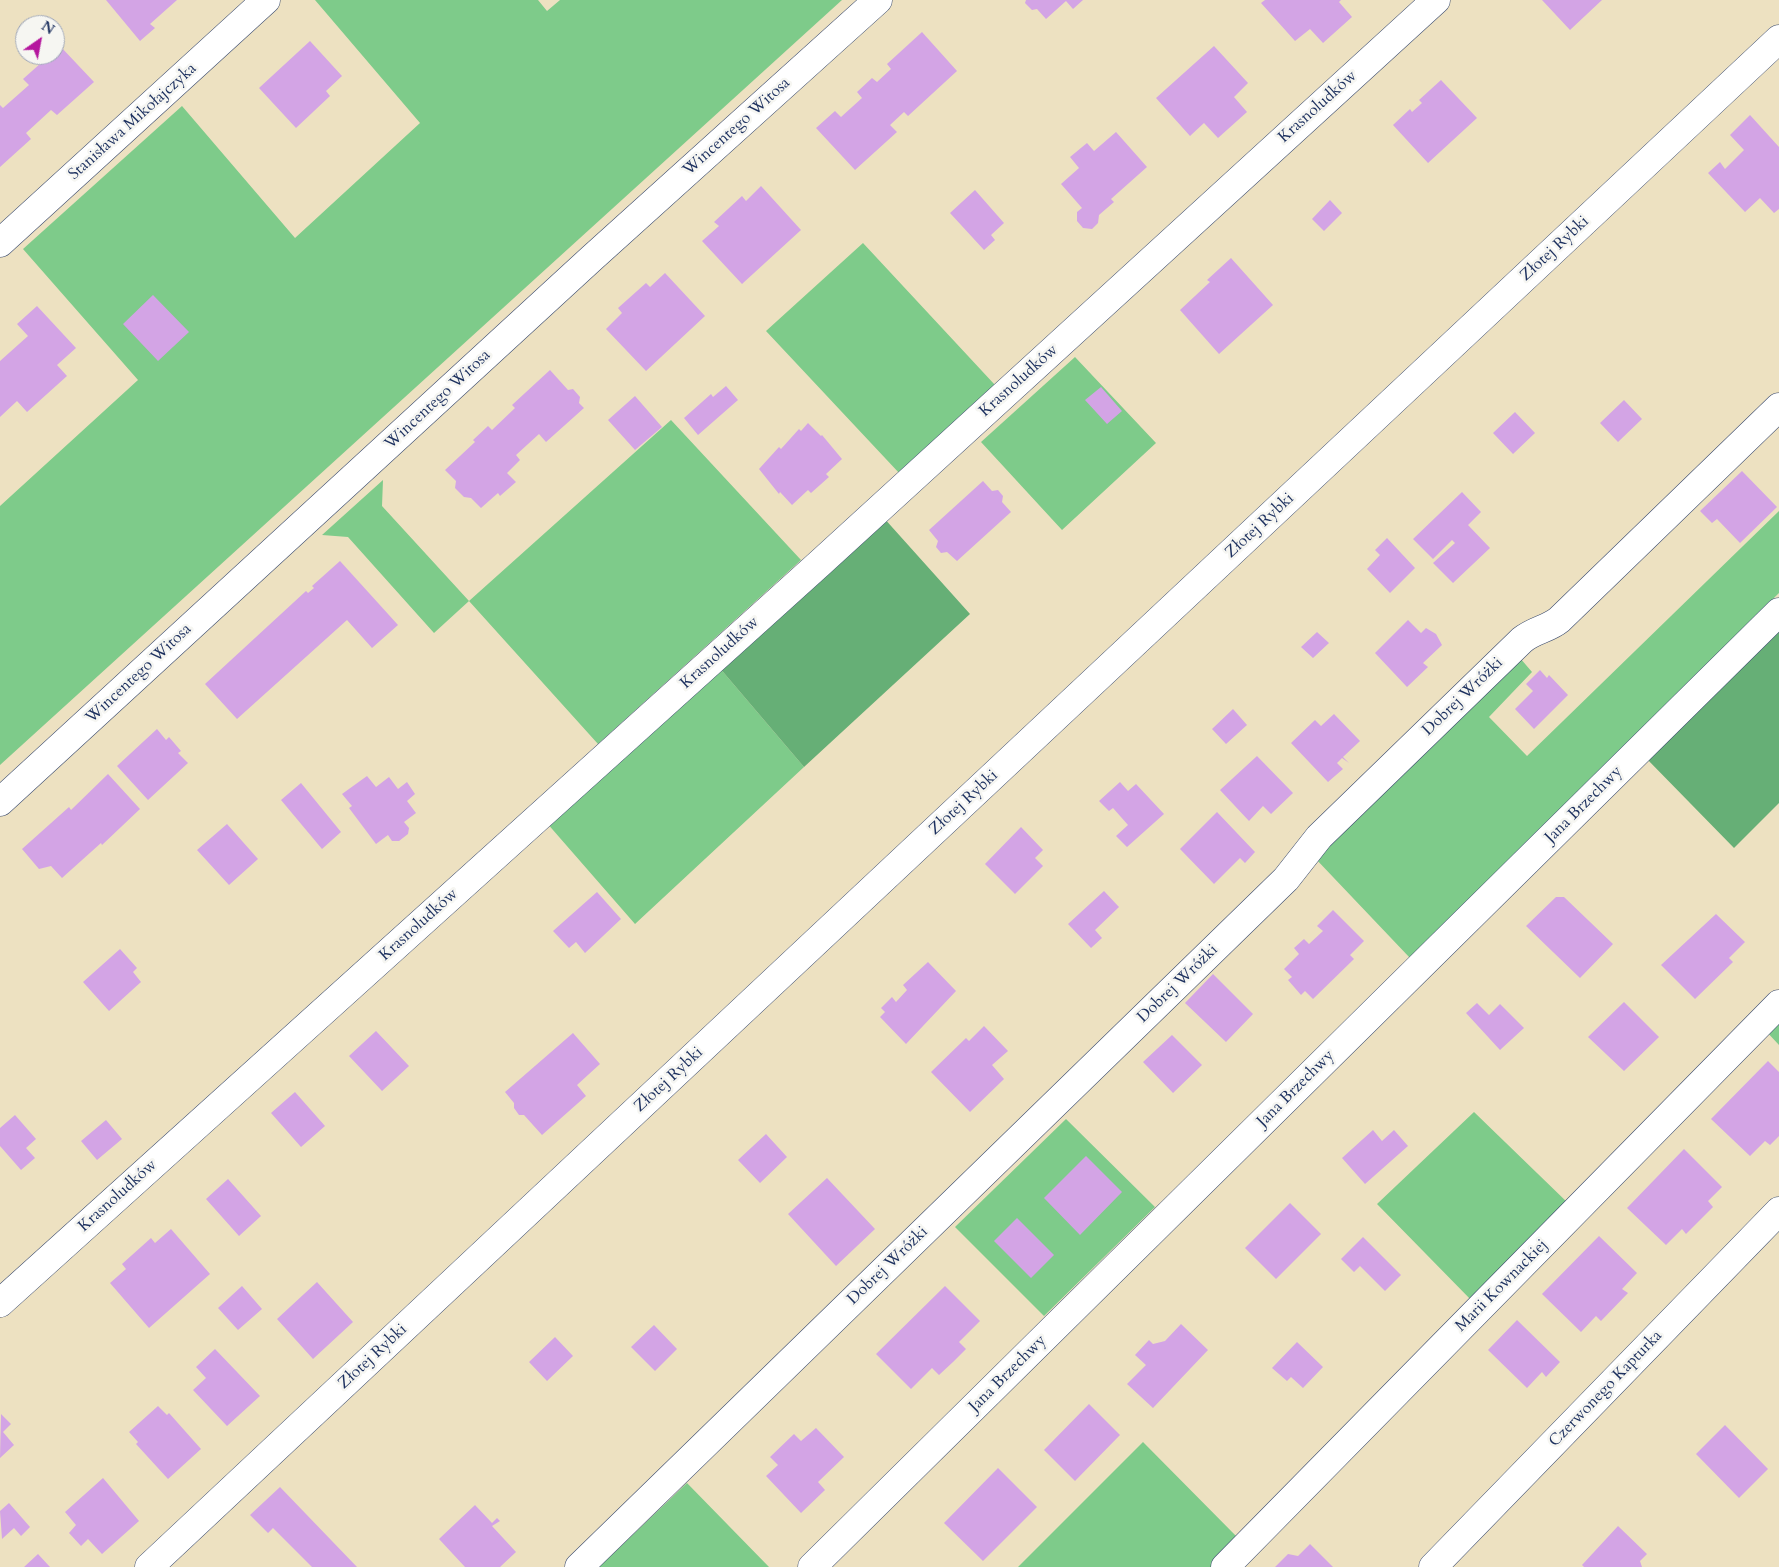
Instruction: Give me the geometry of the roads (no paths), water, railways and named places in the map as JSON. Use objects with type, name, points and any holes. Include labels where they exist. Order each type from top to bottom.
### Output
[{"type":"street","name":"Stanisława Mikołajczyka","points":[[0,243],[266,0]]},
{"type":"street","name":"Wincentego Witosa","points":[[0,802],[585,265],[878,0]]},
{"type":"street","name":"Krasnoludków","points":[[0,1303],[826,557],[1436,0]]},
{"type":"street","name":"Złotej Rybki","points":[[149,1567],[1779,39]]},
{"type":"street","name":"Dobrej Wróżki","points":[[579,1567],[1286,878],[1319,837],[1522,640],[1530,633],[1552,625],[1559,620],[1779,407]]},
{"type":"street","name":"Jana Brzechwy","points":[[812,1567],[1779,612]]},
{"type":"street","name":"Marii Kownackiej","points":[[1225,1567],[1779,1004]]},
{"type":"street","name":"Czerwonego Kapturka","points":[[1433,1567],[1779,1211]]}]
